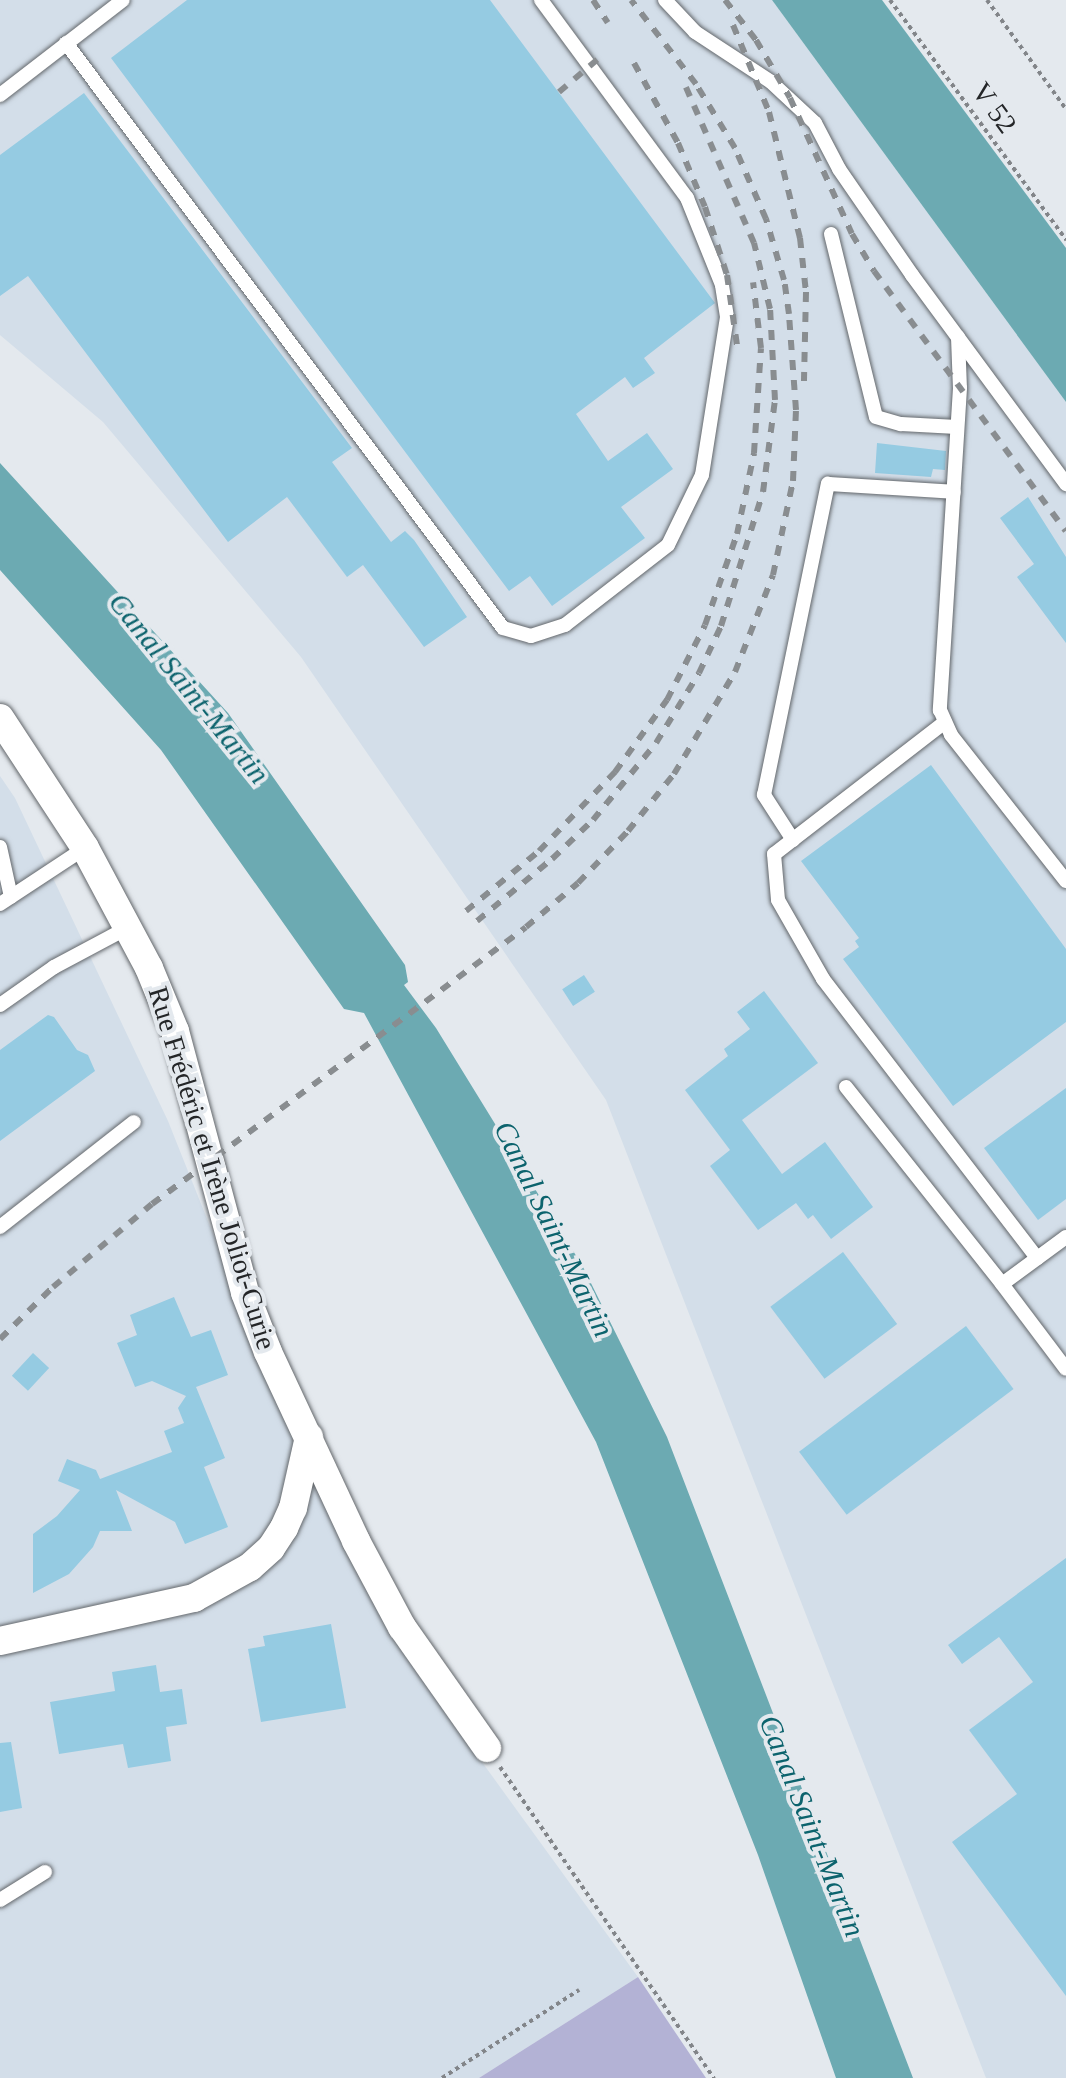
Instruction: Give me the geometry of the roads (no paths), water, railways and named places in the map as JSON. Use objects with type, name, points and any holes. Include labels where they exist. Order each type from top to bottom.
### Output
[{"type":"street","name":"Rue Frédéric et Irène Joliot-Curie","points":[[0,718],[85,848],[130,927],[175,1031],[245,1293],[268,1352],[356,1541],[402,1627],[487,1748]]},
{"type":"street","points":[[0,1641],[163,1607],[194,1598],[237,1575],[271,1548],[284,1528],[296,1495],[309,1437]]},
{"type":"lane","points":[[0,95],[123,0]]},
{"type":"lane","points":[[66,43],[503,628],[531,636],[565,625],[668,545],[702,475],[727,317],[722,285],[687,198],[541,0]]},
{"type":"lane","points":[[665,0],[695,32],[771,82],[815,123],[847,181],[1066,484]]},
{"type":"lane","points":[[831,234],[876,417],[901,424],[957,427]]},
{"type":"lane","points":[[958,337],[954,492],[940,710],[951,735],[1066,881]]},
{"type":"lane","points":[[793,840],[764,795],[828,484],[954,492]]},
{"type":"lane","points":[[945,722],[774,854],[778,900],[823,979],[1037,1258]]},
{"type":"lane","points":[[0,847],[6,900],[85,848]]},
{"type":"lane","points":[[0,1005],[54,967],[130,927]]},
{"type":"lane","points":[[846,1087],[1066,1369]]},
{"type":"lane","points":[[0,1227],[134,1122]]},
{"type":"lane","points":[[1002,1284],[1066,1237]]},
{"type":"lane","points":[[0,1900],[45,1872]]},
{"type":"water","points":[[772,0],[882,0],[1066,248],[1066,402]]},
{"type":"water","name":"Canal Saint-Martin","points":[[0,463],[228,713],[405,965],[408,982],[404,985],[436,1028],[583,1267],[667,1437],[913,2078],[836,2078],[758,1855],[596,1442],[364,1013],[344,1009],[161,750],[0,570]]},
{"type":"railway","points":[[593,0],[608,23]]},
{"type":"railway","points":[[0,1339],[53,1287],[152,1204],[526,927],[578,883],[628,831],[674,774],[735,672],[773,575],[793,481],[796,410],[784,280],[766,219],[735,148],[696,84],[631,0]]},
{"type":"railway","points":[[725,0],[756,40],[790,98],[852,234],[874,271],[1066,531]]},
{"type":"railway","points":[[733,25],[769,112],[800,238],[806,292],[804,381]]},
{"type":"railway","points":[[559,92],[598,59]]},
{"type":"railway","points":[[634,63],[678,143],[705,207],[727,275],[737,345]]},
{"type":"railway","points":[[477,921],[552,859],[593,820],[656,743],[699,673],[721,626],[763,492],[775,400],[770,309],[754,243],[686,87]]},
{"type":"railway","points":[[466,911],[539,851],[615,772],[667,700],[705,625],[737,534],[754,453],[761,348],[753,282]]}]
